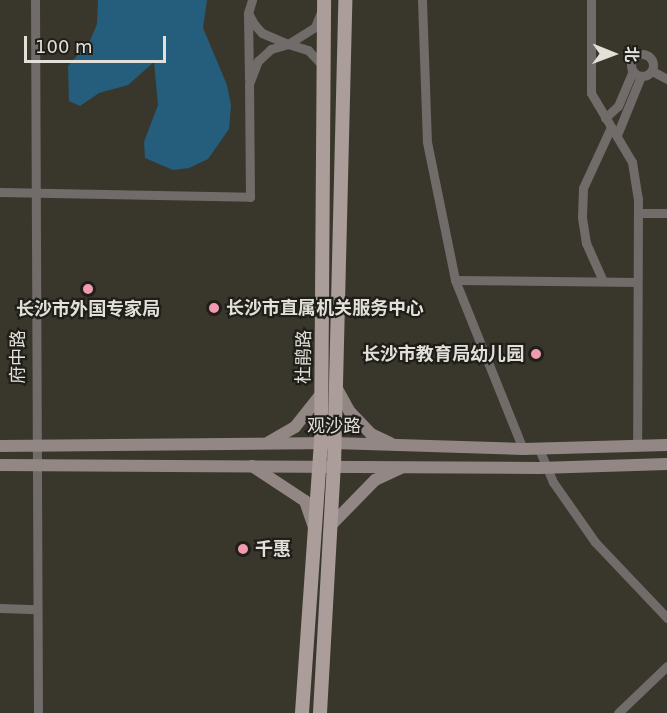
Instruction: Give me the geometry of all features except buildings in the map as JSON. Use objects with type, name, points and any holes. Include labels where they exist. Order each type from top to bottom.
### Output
[{"type":"main road","name":"杜鹃路","points":[[320,713],[331,525],[327,466],[328,443],[336,387],[345,0]]},
{"type":"main road","name":"杜鹃路","points":[[323,2],[325,68],[322,393],[328,443]]},
{"type":"main road","points":[[336,387],[350,412],[371,434],[393,445]]},
{"type":"main road","points":[[265,444],[295,426],[322,393]]},
{"type":"main road","name":"观沙路","points":[[0,446],[328,443],[523,449],[667,446]]},
{"type":"main road","points":[[0,465],[547,467],[667,464]]},
{"type":"main road","points":[[251,466],[305,501],[316,534]]},
{"type":"main road","name":"杜鹃路","points":[[302,713],[316,534],[327,466]]},
{"type":"main road","points":[[331,525],[375,480],[406,466]]},
{"type":"street","name":"府中路","points":[[34,0],[34,465],[38,713]]},
{"type":"street","points":[[0,192],[250,197],[248,14],[250,0]]},
{"type":"street","points":[[422,0],[428,142],[455,280],[523,449]]},
{"type":"street","points":[[591,0],[591,93],[632,162],[638,213],[637,445]]},
{"type":"street","points":[[249,84],[258,61],[271,49],[288,44],[315,27],[323,2]]},
{"type":"street","points":[[248,14],[262,33],[308,50],[325,68]]},
{"type":"street","points":[[603,281],[586,243],[582,208],[591,167],[637,73],[633,58],[644,53],[654,62],[652,71]]},
{"type":"street","points":[[637,73],[652,71],[667,79]]},
{"type":"street","points":[[611,127],[618,105],[637,73]]},
{"type":"street","points":[[638,213],[667,213]]},
{"type":"street","points":[[455,280],[636,282]]},
{"type":"street","points":[[538,449],[595,542],[667,618]]},
{"type":"street","points":[[0,608],[36,609]]},
{"type":"street","points":[[618,713],[667,666]]},
{"type":"water","points":[[98,0],[207,0],[203,28],[227,85],[231,105],[229,129],[208,159],[189,168],[173,170],[145,158],[144,142],[158,105],[154,62],[128,85],[99,93],[80,106],[69,101],[68,66],[90,41],[97,24]]},
{"type":"place","name":"长沙市外国专家局","points":[[88,289]]},
{"type":"place","name":"长沙市直属机关服务中心","points":[[214,308]]},
{"type":"place","name":"长沙市教育局幼儿园","points":[[536,354]]},
{"type":"place","name":"千惠","points":[[243,549]]}]
